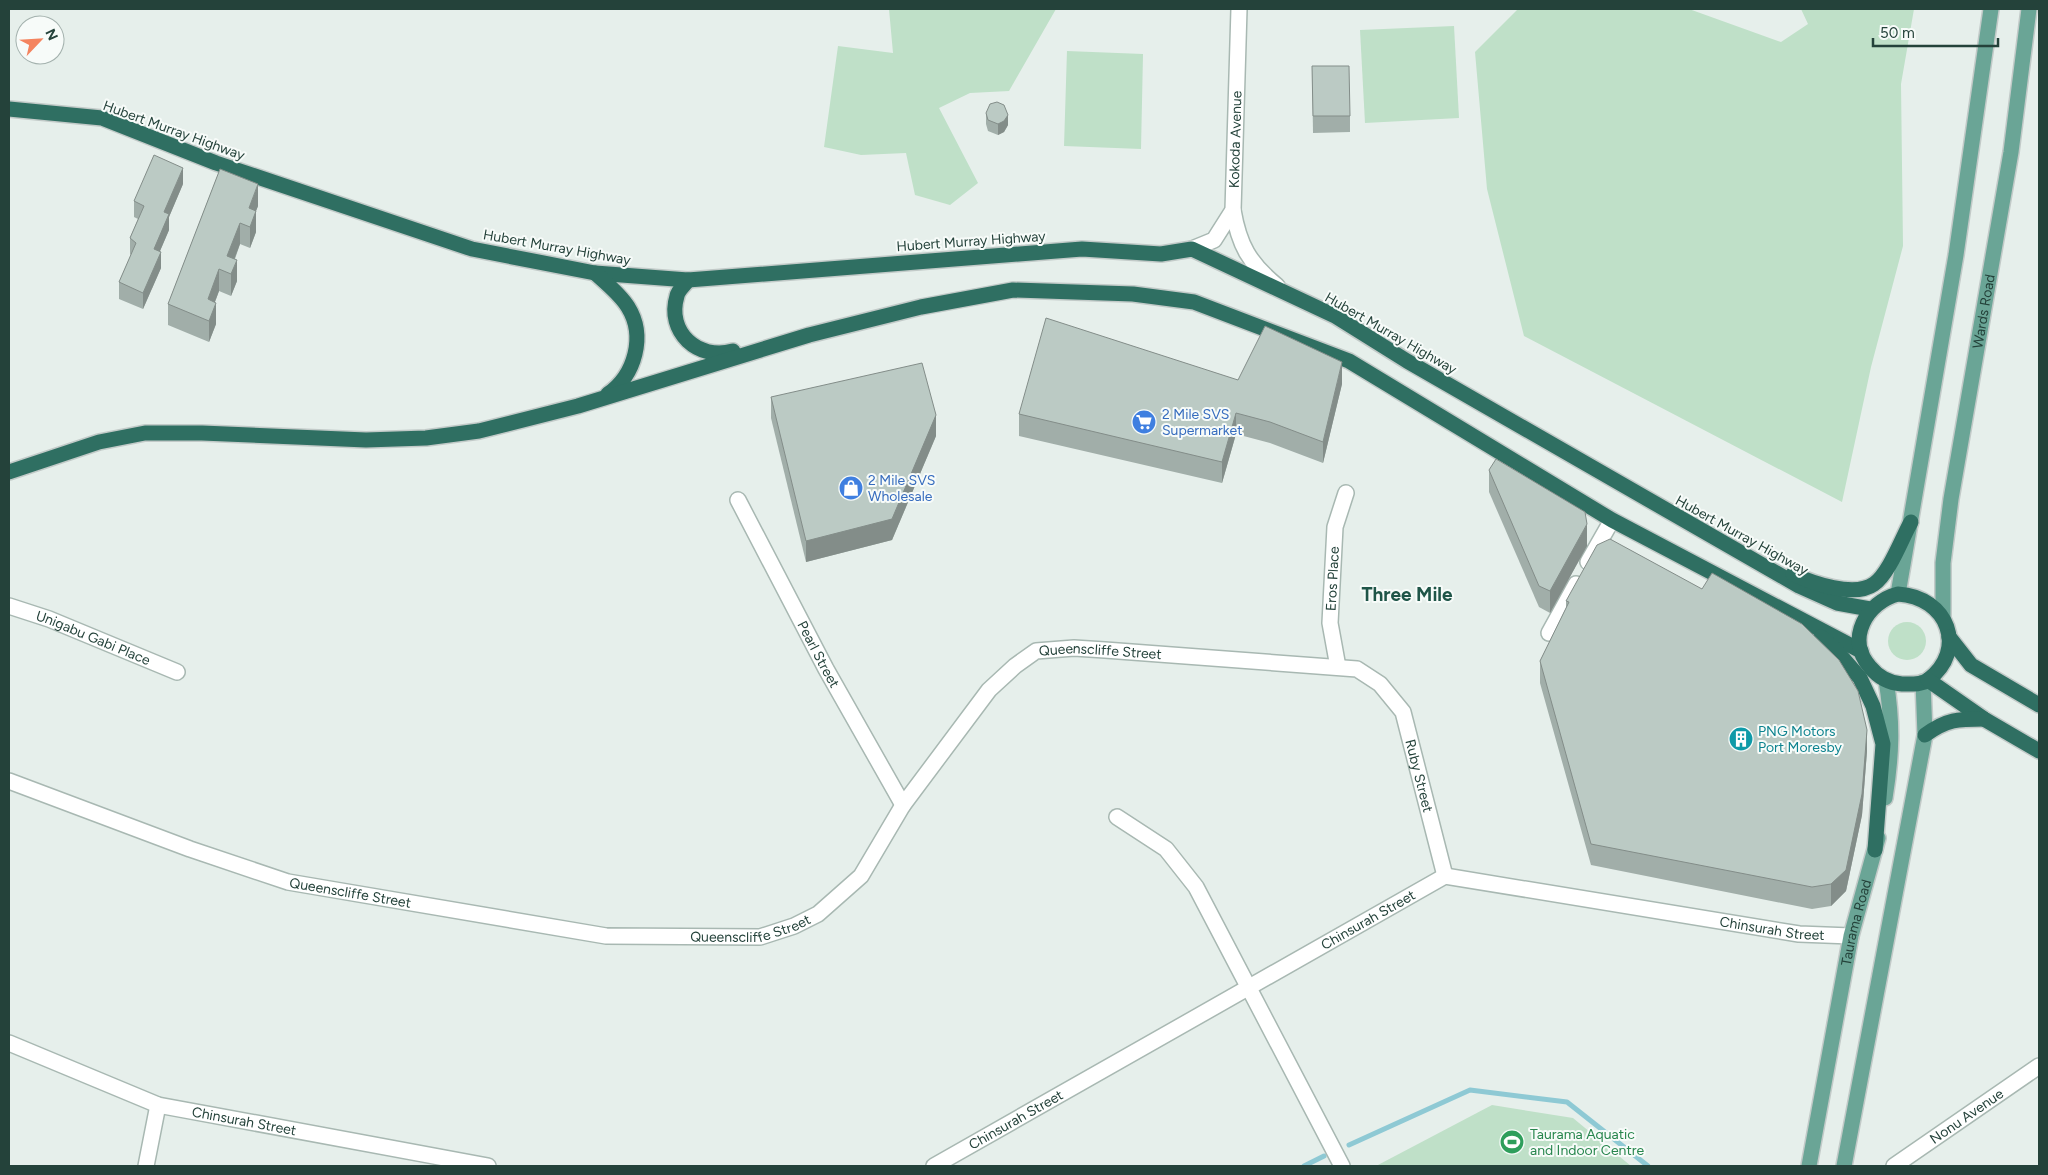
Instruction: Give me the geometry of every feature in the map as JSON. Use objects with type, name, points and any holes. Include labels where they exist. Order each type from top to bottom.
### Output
[{"type":"highway","name":"Hubert Murray Highway","points":[[9,109],[102,118],[216,163],[472,250],[595,273],[688,280],[1082,249],[1161,254],[1192,249],[1335,316],[1407,361],[1738,553],[1799,586],[1837,603],[1870,610]]},
{"type":"highway","points":[[595,273],[627,305],[636,324],[637,346],[633,362],[620,386],[602,399]]},
{"type":"highway","points":[[688,280],[677,294],[675,316],[679,330],[689,345],[707,352],[725,353],[784,335],[809,335]]},
{"type":"highway","points":[[9,472],[99,442],[145,433],[202,433],[366,440],[426,438],[479,431],[602,399],[809,335],[921,306],[1013,290],[1133,294],[1194,302],[1349,361],[1612,520],[1860,651]]},
{"type":"highway","points":[[1738,553],[1755,556],[1798,576],[1838,589],[1854,591],[1874,584],[1895,553],[1911,522]]},
{"type":"highway","points":[[1926,681],[1943,661],[1948,637],[1943,616],[1926,600],[1912,595],[1898,594],[1883,600],[1870,610],[1861,627],[1860,651],[1866,663],[1875,673],[1886,680],[1899,684],[1926,681],[1984,719],[2039,751]]},
{"type":"highway","points":[[1797,618],[1834,648],[1847,662],[1860,678],[1873,706],[1883,744],[1875,850]]},
{"type":"highway","points":[[1948,637],[1971,665],[2039,705]]},
{"type":"highway","points":[[1925,735],[1940,724],[1956,719],[1984,719]]},
{"type":"main road","points":[[1898,594],[1956,255],[1991,9]]},
{"type":"main road","name":"Wards Road","points":[[1943,616],[1943,563],[1951,499],[2011,152],[2029,9]]},
{"type":"main road","name":"Taurama Road","points":[[1809,1166],[1851,936],[1875,850],[1892,757],[1891,713],[1886,680]]},
{"type":"main road","points":[[1844,1166],[1925,735],[1926,681]]},
{"type":"street","name":"Kokoda Avenue","points":[[1240,9],[1233,210],[1238,236],[1250,259],[1263,275],[1284,292]]},
{"type":"street","points":[[1192,249],[1214,240],[1233,210]]},
{"type":"street","name":"Eros Place","points":[[1338,667],[1330,623],[1335,527],[1346,493]]},
{"type":"street","name":"Pearl Street","points":[[738,500],[826,669],[903,805]]},
{"type":"street","points":[[1549,633],[1612,520]]},
{"type":"street","name":"Unigabu Gabi Place","points":[[9,606],[49,619],[177,672]]},
{"type":"street","name":"Queenscliffe Street","points":[[9,781],[190,849],[288,882],[606,936],[760,938],[794,926],[818,914],[861,876],[903,805],[989,690],[1014,666],[1036,651],[1082,649],[1338,667],[1357,669],[1380,684]]},
{"type":"street","name":"Ruby Street","points":[[1380,684],[1403,712],[1445,876]]},
{"type":"street","points":[[1117,818],[1166,849],[1196,887],[1342,1166]]},
{"type":"street","name":"Chinsurah Street","points":[[934,1166],[1445,876],[1800,934],[1851,936]]},
{"type":"street","name":"Chinsurah Street","points":[[9,1043],[158,1105],[488,1166]]},
{"type":"street","name":"Nonu Avenue","points":[[1894,1166],[2039,1066]]},
{"type":"street","points":[[146,1166],[158,1105]]},
{"type":"green space","points":[[889,9],[1056,9],[1009,91],[970,93],[939,108],[978,183],[950,205],[915,195],[906,153],[861,155],[824,147],[838,46],[893,53]]},
{"type":"green space","points":[[1518,9],[1689,9],[1781,42],[1808,24],[1801,9],[1914,9],[1901,84],[1903,246],[1871,367],[1842,502],[1524,336],[1487,189],[1475,52]]},
{"type":"green space","points":[[1454,26],[1459,118],[1365,123],[1360,30]]},
{"type":"green space","points":[[1067,51],[1143,54],[1141,149],[1064,146]]},
{"type":"green space","points":[[1907,622],[1920,628],[1926,641],[1920,654],[1907,660],[1894,654],[1888,641],[1894,628]]},
{"type":"green space","name":"Taurama Aquatic and Indoor Centre","points":[[1492,1105],[1573,1118],[1631,1166],[1376,1166]]},
{"type":"building","points":[[1312,66],[1349,66],[1350,116],[1313,116]]},
{"type":"building","points":[[997,102],[1004,105],[1008,115],[1004,121],[998,124],[988,120],[986,113],[990,104]]},
{"type":"building","points":[[154,155],[183,168],[164,212],[169,214],[154,249],[161,252],[143,293],[119,282],[136,243],[130,238],[144,206],[134,201]]},
{"type":"building","points":[[220,169],[258,184],[249,208],[256,211],[250,227],[240,223],[227,256],[237,260],[231,274],[219,269],[208,299],[216,303],[209,321],[168,304]]},
{"type":"building","points":[[1046,318],[1238,380],[1265,326],[1342,362],[1323,442],[1270,422],[1236,413],[1222,462],[1019,414]]},
{"type":"building","name":"2 Mile SVS Wholesale","points":[[922,363],[936,415],[892,519],[806,541],[771,397]]},
{"type":"building","points":[[1496,459],[1585,512],[1587,524],[1550,591],[1539,586],[1489,470]]},
{"type":"building","name":"PNG Motors Port Moresby","points":[[1610,539],[1702,589],[1712,573],[1802,624],[1839,660],[1858,691],[1867,730],[1862,794],[1846,870],[1831,884],[1812,887],[1591,844],[1540,661],[1569,602],[1566,601],[1597,545]]},
{"type":"waterway","points":[[1349,1145],[1470,1090],[1567,1102],[1648,1166]]},
{"type":"waterway","points":[[1304,1166],[1324,1156]]},
{"type":"place","name":"2 Mile SVS Supermarket","points":[[1144,422]]},
{"type":"place","name":"2 Mile SVS Wholesale","points":[[851,488]]},
{"type":"place","name":"PNG Motors Port Moresby","points":[[1741,739]]},
{"type":"place","name":"Taurama Aquatic and Indoor Centre","points":[[1512,1142]]},
{"type":"district","name":"Three Mile","points":[[1407,594]]}]
